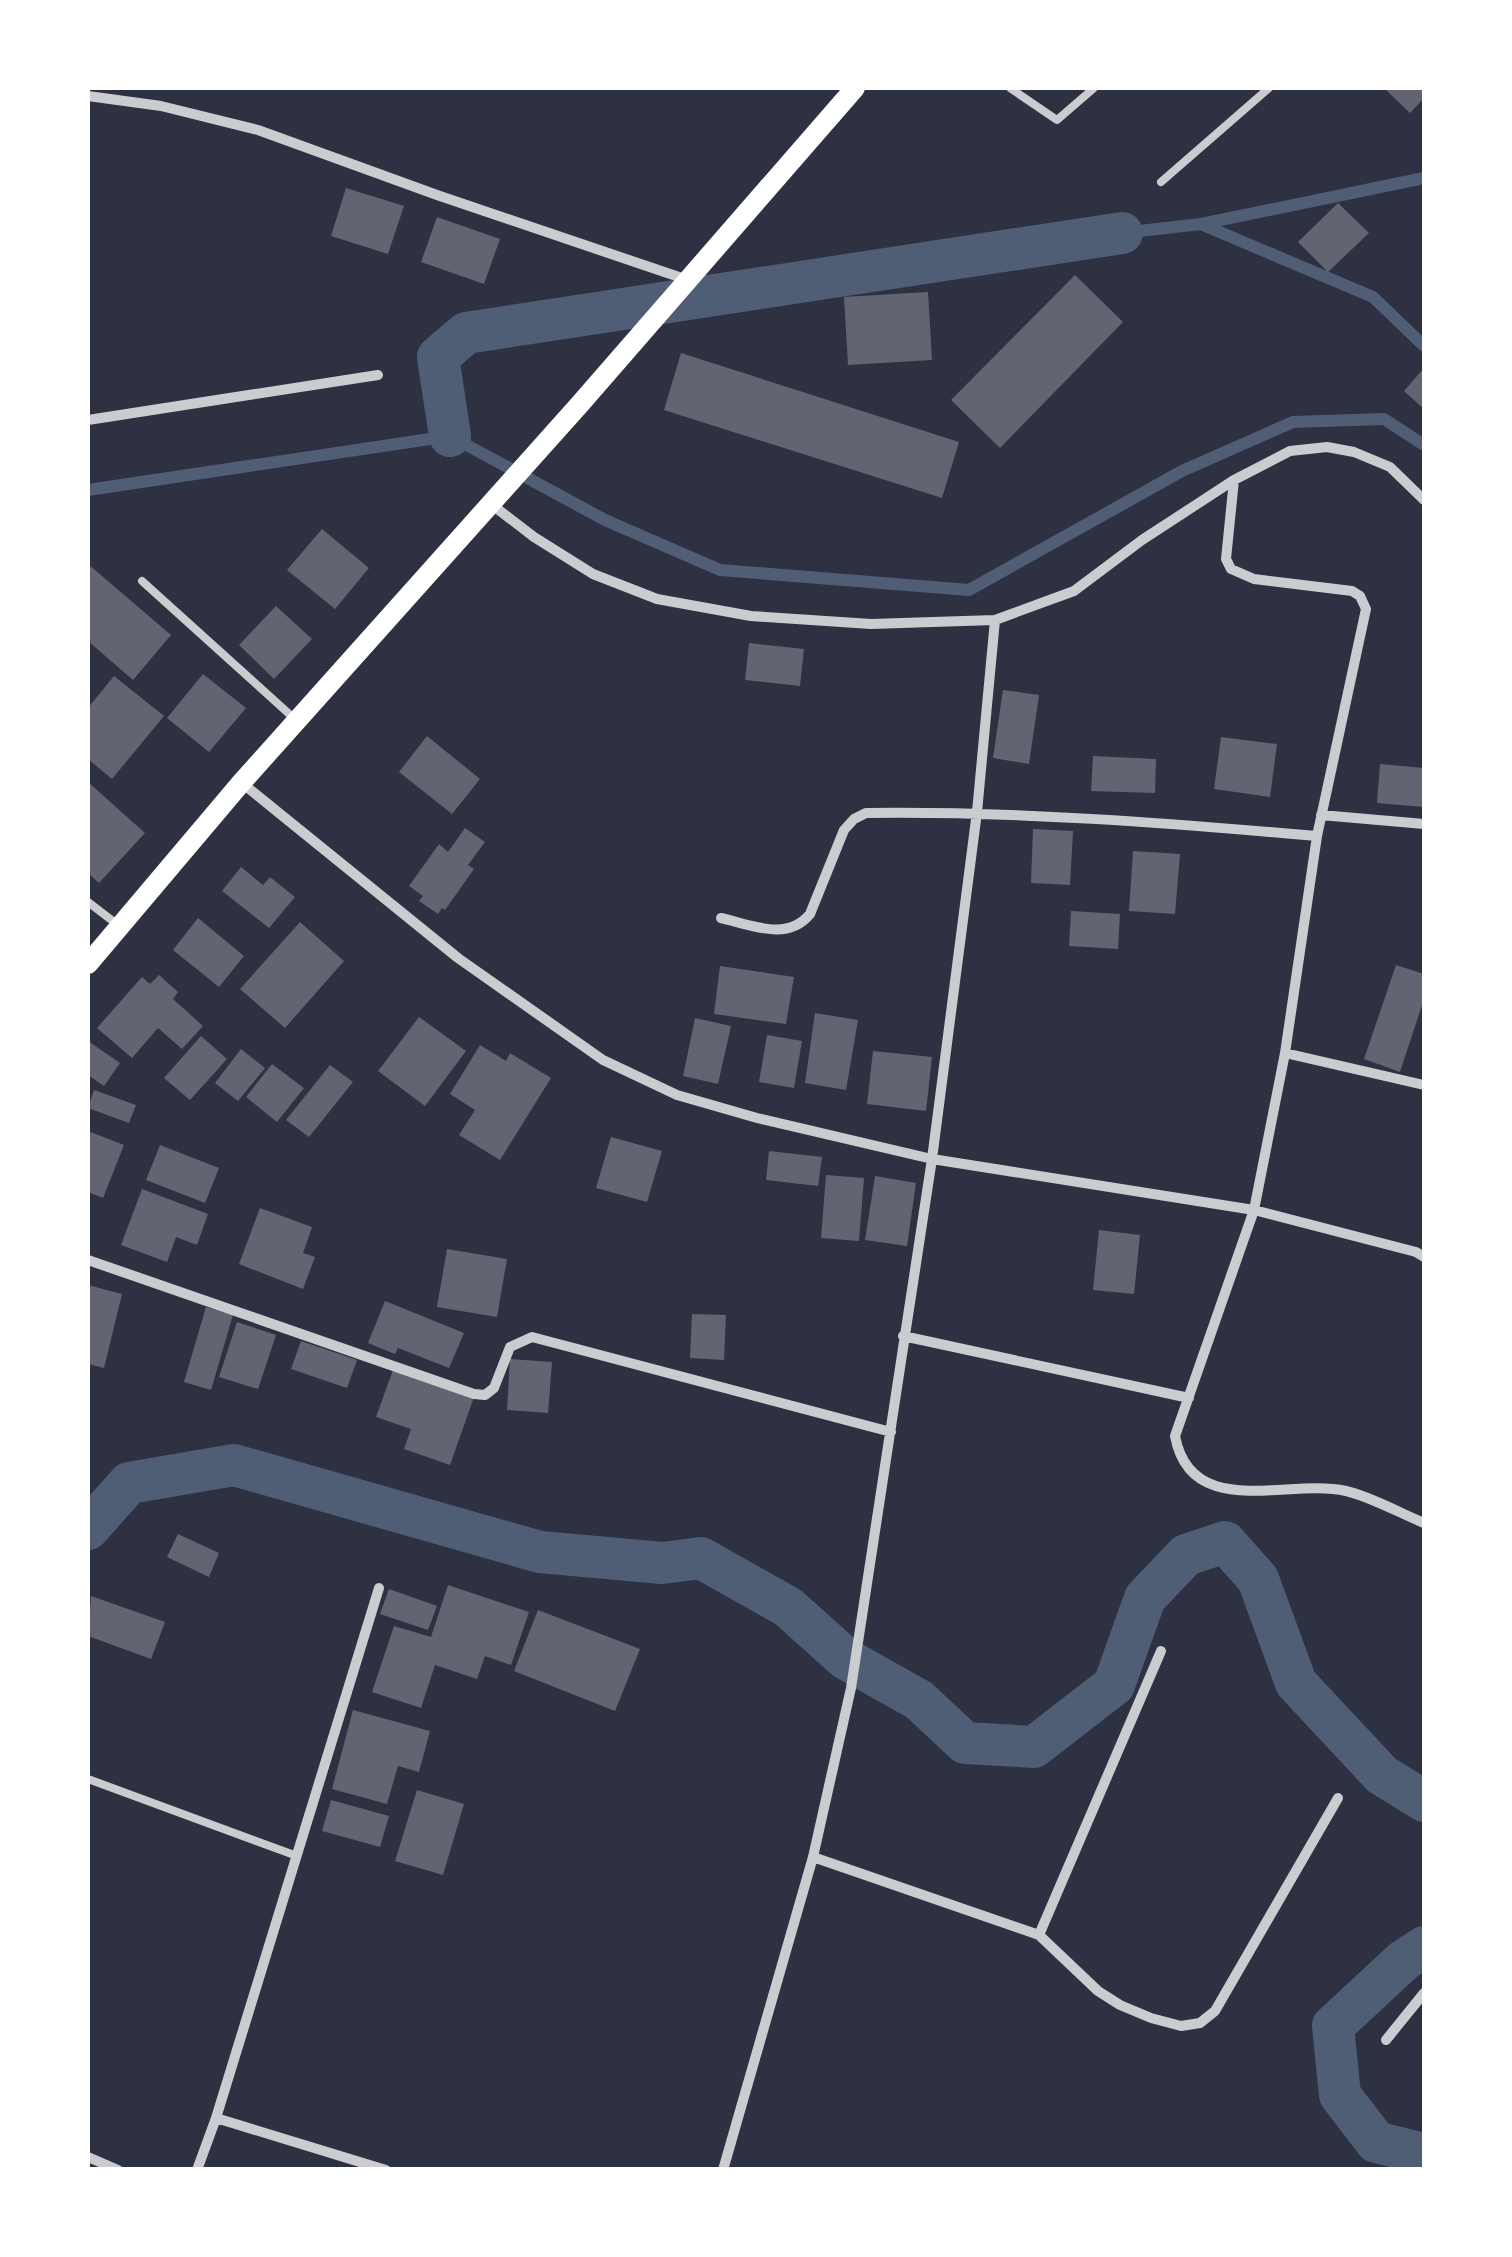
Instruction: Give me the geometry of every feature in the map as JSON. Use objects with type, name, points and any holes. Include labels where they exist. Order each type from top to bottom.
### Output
[{"type":"main road","points":[[88,964],[296,720],[580,404],[855,88]]},
{"type":"street","points":[[88,96],[161,106],[258,130],[682,283]]},
{"type":"street","points":[[88,420],[378,375]]},
{"type":"street","points":[[490,503],[534,537],[593,574],[657,599],[752,616],[871,624],[995,620],[1074,591],[1142,540],[1234,480],[1290,451],[1327,447],[1354,452],[1390,467],[1424,500]]},
{"type":"street","points":[[1234,480],[1226,558],[1231,569],[1254,579],[1352,591],[1364,602],[1366,610],[1317,836],[1285,1053],[1254,1210],[1174,1436],[1178,1457],[1198,1480],[1223,1489],[1345,1491],[1424,1522]]},
{"type":"street","points":[[724,2170],[813,1857],[851,1688],[932,1158],[977,812],[995,620]]},
{"type":"street","points":[[241,783],[458,958],[603,1060],[693,1100],[932,1158],[1254,1210],[1416,1252],[1424,1258]]},
{"type":"street","points":[[721,918],[782,932],[801,925],[810,914],[844,830],[866,813],[977,812],[1317,836]]},
{"type":"street","points":[[1321,815],[1424,824]]},
{"type":"street","points":[[1285,1053],[1424,1084]]},
{"type":"street","points":[[88,1260],[474,1394],[486,1396],[494,1388],[510,1347],[532,1337],[891,1432]]},
{"type":"street","points":[[902,1336],[1189,1398]]},
{"type":"street","points":[[197,2170],[379,1588]]},
{"type":"street","points":[[1038,1934],[1161,1651]]},
{"type":"street","points":[[813,1857],[1038,1934],[1098,1991],[1120,2005],[1181,2026],[1200,2022],[1215,2011],[1338,1798]]},
{"type":"street","points":[[1386,2040],[1424,1994]]},
{"type":"street","points":[[216,2118],[386,2170]]},
{"type":"street","points":[[88,2157],[118,2170]]},
{"type":"lane","points":[[1010,88],[1057,120],[1094,88]]},
{"type":"lane","points":[[1161,182],[1270,88]]},
{"type":"lane","points":[[142,581],[296,720]]},
{"type":"lane","points":[[88,902],[118,925]]},
{"type":"lane","points":[[88,1780],[297,1856]]},
{"type":"building","points":[[1384,88],[1424,88],[1424,98],[1410,113]]},
{"type":"building","points":[[346,188],[404,206],[388,254],[331,236]]},
{"type":"building","points":[[1338,203],[1369,233],[1328,272],[1298,242]]},
{"type":"building","points":[[437,217],[500,239],[484,284],[421,262]]},
{"type":"building","points":[[1075,275],[1123,322],[1000,448],[951,400]]},
{"type":"building","points":[[928,292],[932,360],[848,365],[844,297]]},
{"type":"building","points":[[681,353],[959,442],[942,498],[664,410]]},
{"type":"building","points":[[1424,368],[1424,409],[1404,391]]},
{"type":"building","points":[[322,529],[369,568],[335,609],[287,570]]},
{"type":"building","points":[[88,564],[171,635],[133,680],[88,641]]},
{"type":"building","points":[[276,606],[312,639],[274,679],[239,645]]},
{"type":"building","points":[[749,643],[804,649],[800,686],[745,680]]},
{"type":"building","points":[[203,674],[246,708],[209,752],[167,718]]},
{"type":"building","points":[[114,676],[164,716],[112,779],[88,759],[88,708]]},
{"type":"building","points":[[1003,690],[1039,695],[1029,764],[993,758]]},
{"type":"building","points":[[427,736],[480,779],[452,814],[399,772]]},
{"type":"building","points":[[1221,737],[1277,744],[1270,797],[1214,789]]},
{"type":"building","points":[[1093,756],[1156,759],[1155,793],[1091,791]]},
{"type":"building","points":[[1380,764],[1424,768],[1424,807],[1377,803]]},
{"type":"building","points":[[88,782],[145,833],[99,883],[88,873]]},
{"type":"building","points":[[465,828],[485,842],[468,865],[474,869],[438,914],[419,901],[423,896],[409,886],[439,844],[448,852]]},
{"type":"building","points":[[1033,829],[1073,831],[1070,885],[1031,883]]},
{"type":"building","points":[[1133,851],[1180,854],[1175,914],[1129,911]]},
{"type":"building","points":[[241,867],[263,885],[270,877],[295,897],[269,928],[222,891]]},
{"type":"building","points":[[1071,911],[1120,914],[1118,949],[1069,946]]},
{"type":"building","points":[[198,918],[244,956],[219,987],[173,950]]},
{"type":"building","points":[[300,922],[344,961],[285,1028],[240,989]]},
{"type":"building","points":[[1396,965],[1424,974],[1424,999],[1400,1072],[1364,1059]]},
{"type":"building","points":[[720,966],[794,977],[786,1024],[714,1014]]},
{"type":"building","points":[[159,975],[178,992],[173,999],[203,1026],[182,1049],[158,1028],[132,1058],[97,1028],[142,977],[150,984]]},
{"type":"building","points":[[815,1013],[858,1020],[846,1090],[805,1083]]},
{"type":"building","points":[[419,1017],[466,1051],[425,1106],[378,1071]]},
{"type":"building","points":[[695,1018],[731,1026],[718,1084],[683,1076]]},
{"type":"building","points":[[767,1035],[802,1041],[794,1088],[759,1082]]},
{"type":"building","points":[[201,1036],[227,1059],[190,1100],[164,1078]]},
{"type":"building","points":[[88,1041],[120,1063],[104,1086],[88,1075]]},
{"type":"building","points":[[480,1045],[506,1061],[510,1053],[551,1078],[500,1160],[459,1135],[475,1110],[450,1094]]},
{"type":"building","points":[[241,1049],[265,1068],[238,1101],[215,1083]]},
{"type":"building","points":[[873,1051],[932,1057],[926,1111],[867,1104]]},
{"type":"building","points":[[272,1064],[304,1088],[277,1122],[246,1097]]},
{"type":"building","points":[[330,1065],[353,1082],[309,1137],[286,1120]]},
{"type":"building","points":[[94,1090],[136,1105],[129,1123],[88,1108]]},
{"type":"building","points":[[88,1131],[124,1145],[103,1198],[88,1192]]},
{"type":"building","points":[[611,1137],[662,1151],[647,1202],[596,1188]]},
{"type":"building","points":[[160,1145],[219,1168],[205,1203],[146,1180]]},
{"type":"building","points":[[769,1151],[822,1157],[818,1186],[766,1180]]},
{"type":"building","points":[[826,1175],[864,1178],[859,1241],[821,1238]]},
{"type":"building","points":[[875,1176],[916,1183],[907,1246],[865,1240]]},
{"type":"building","points":[[142,1189],[208,1214],[197,1245],[176,1237],[167,1262],[121,1245]]},
{"type":"building","points":[[260,1208],[312,1227],[303,1253],[315,1257],[303,1289],[239,1264]]},
{"type":"building","points":[[1099,1230],[1140,1235],[1134,1294],[1093,1290]]},
{"type":"building","points":[[447,1249],[507,1259],[497,1317],[437,1307]]},
{"type":"building","points":[[88,1285],[122,1294],[104,1368],[88,1364]]},
{"type":"building","points":[[385,1301],[464,1333],[449,1368],[398,1348],[395,1354],[368,1343]]},
{"type":"building","points":[[206,1307],[233,1315],[211,1390],[184,1382]]},
{"type":"building","points":[[692,1314],[726,1315],[724,1360],[690,1358]]},
{"type":"building","points":[[237,1322],[276,1335],[258,1389],[219,1377]]},
{"type":"building","points":[[301,1341],[357,1360],[347,1388],[291,1369]]},
{"type":"building","points":[[510,1359],[552,1362],[548,1413],[507,1410]]},
{"type":"building","points":[[393,1370],[474,1397],[450,1465],[404,1449],[411,1429],[376,1417]]},
{"type":"building","points":[[178,1534],[219,1553],[209,1577],[167,1557]]},
{"type":"building","points":[[448,1585],[529,1612],[511,1665],[485,1656],[477,1679],[435,1665],[421,1708],[372,1692],[394,1626],[431,1637]]},
{"type":"building","points":[[389,1589],[437,1606],[428,1630],[380,1614]]},
{"type":"building","points":[[91,1596],[165,1622],[151,1659],[88,1636]]},
{"type":"building","points":[[538,1610],[640,1649],[615,1711],[514,1671]]},
{"type":"building","points":[[353,1710],[430,1731],[419,1772],[398,1766],[387,1804],[332,1789]]},
{"type":"building","points":[[417,1790],[464,1804],[443,1875],[395,1861]]},
{"type":"building","points":[[331,1800],[389,1816],[380,1847],[322,1831]]},
{"type":"waterway","points":[[1122,233],[1201,224],[1424,178]]},
{"type":"waterway","points":[[1203,225],[1373,297],[1424,346]]},
{"type":"waterway","points":[[450,436],[438,357],[466,333],[1122,233]]},
{"type":"waterway","points":[[88,490],[450,436],[605,520],[720,570],[969,590],[1182,471],[1293,422],[1384,419],[1424,445]]},
{"type":"waterway","points":[[88,1529],[129,1483],[234,1465],[540,1552],[662,1563],[701,1558],[788,1607],[846,1659],[919,1700],[965,1743],[1034,1747],[1114,1685],[1145,1598],[1186,1555],[1225,1542],[1258,1579],[1296,1683],[1382,1775],[1424,1801]]},
{"type":"waterway","points":[[1424,1947],[1404,1960],[1333,2026],[1340,2095],[1376,2142],[1424,2154]]}]
